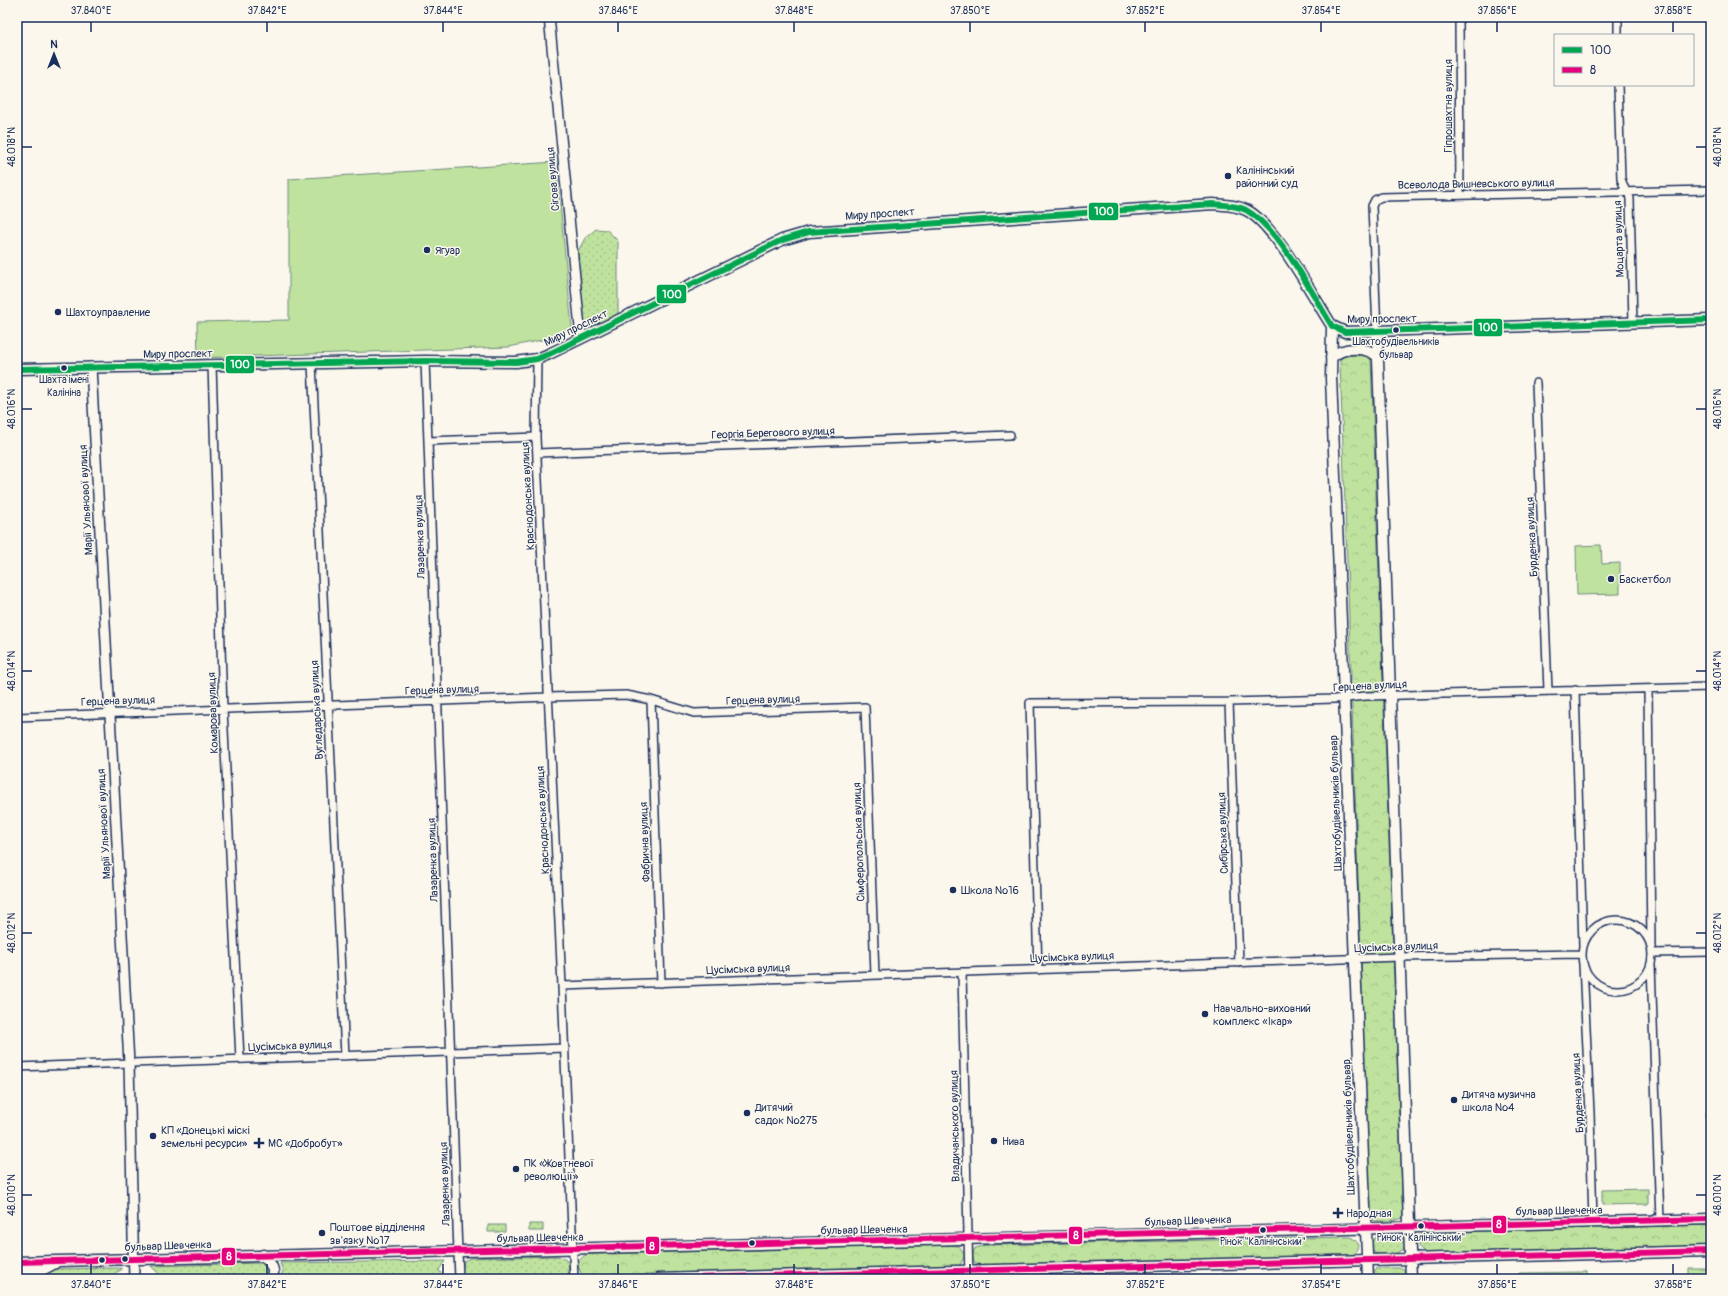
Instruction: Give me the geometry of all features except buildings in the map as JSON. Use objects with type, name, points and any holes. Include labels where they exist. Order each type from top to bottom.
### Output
[{"type":"main road","name":"Миру проспект","points":[[17,369],[425,361],[516,362],[537,359],[782,240],[810,232],[1213,204],[1231,205],[1247,210],[1260,221],[1279,242],[1332,326],[1345,332],[1711,320]]},
{"type":"main road","name":"Шахтобудівельників бульвар","points":[[1332,326],[1331,358],[1366,1260],[1368,1279]]},
{"type":"main road","points":[[1377,332],[1411,1279]]},
{"type":"main road","points":[[1331,358],[1338,352],[1347,350],[1372,351],[1378,357]]},
{"type":"main road","name":"бульвар Шевченка","points":[[17,1262],[1711,1219]]},
{"type":"main road","points":[[658,1279],[969,1275],[1366,1260],[1711,1251]]},
{"type":"main road","points":[[262,1256],[272,1267],[273,1275],[271,1279]]},
{"type":"main road","points":[[17,1271],[40,1271],[59,1261]]},
{"type":"street","name":"Сігова вулиця","points":[[549,17],[581,338]]},
{"type":"street","name":"Гіпрошахтна вулиця","points":[[1459,17],[1460,195]]},
{"type":"street","points":[[1618,17],[1618,34]]},
{"type":"street","name":"Моцарта вулиця","points":[[1618,86],[1621,178],[1630,199],[1632,323]]},
{"type":"street","name":"Всеволода Вишневського вулиця","points":[[1377,332],[1372,206],[1375,200],[1381,197],[1711,190]]},
{"type":"street","name":"Краснодонська вулиця","points":[[537,359],[536,437],[565,1048],[574,1279]]},
{"type":"street","name":"Лазаренка вулиця","points":[[425,361],[459,1279]]},
{"type":"street","name":"Вугледарська вулиця","points":[[312,363],[345,1056]]},
{"type":"street","name":"Комарова вулиця","points":[[212,365],[223,709],[240,1059]]},
{"type":"street","name":"Марії Ульянової вулиця","points":[[91,367],[129,1063],[134,1279]]},
{"type":"street","name":"Бурденка вулиця","points":[[1536,383],[1548,691]]},
{"type":"street","name":"Георгія Берегового вулиця","points":[[537,453],[1010,435]]},
{"type":"street","points":[[428,441],[536,437]]},
{"type":"street","name":"Герцена вулиця","points":[[1038,970],[1030,703],[1229,702],[1575,690],[1711,687]]},
{"type":"street","points":[[1648,688],[1651,965],[1660,1220]]},
{"type":"street","points":[[1575,690],[1583,964],[1586,973],[1596,984],[1615,990],[1633,987],[1643,980],[1651,965]]},
{"type":"street","name":"Герцена вулиця","points":[[17,717],[626,695],[651,700],[694,713],[865,707]]},
{"type":"street","name":"Фабрична вулиця","points":[[651,700],[661,983]]},
{"type":"street","name":"Сибірська вулиця","points":[[1229,702],[1239,963]]},
{"type":"street","name":"Сімферопольська вулиця","points":[[865,707],[875,975]]},
{"type":"street","points":[[1583,945],[1589,934],[1596,927],[1609,920],[1625,920],[1636,925],[1643,931],[1651,944]]},
{"type":"street","points":[[1652,953],[1711,952]]},
{"type":"street","name":"Цусімська вулиця","points":[[562,986],[1400,957],[1582,954]]},
{"type":"street","name":"Бурденка вулиця","points":[[1583,964],[1590,1113],[1593,1222]]},
{"type":"street","name":"Владичанського вулиця","points":[[962,972],[969,1275]]},
{"type":"street","name":"Цусімська вулиця","points":[[17,1067],[565,1048]]},
{"type":"green space","name":"Ягуар","points":[[556,162],[572,328],[551,338],[509,347],[198,358],[197,322],[289,320],[289,179]]},
{"type":"green space","points":[[596,229],[607,230],[618,241],[618,313],[610,321],[588,330],[580,325],[573,261],[585,238]]},
{"type":"green space","points":[[1346,355],[1365,355],[1370,357],[1371,361],[1403,1218],[1387,1221],[1370,1220],[1340,361],[1342,357]]},
{"type":"green space","points":[[1601,545],[1602,564],[1620,563],[1620,594],[1577,595],[1576,546]]},
{"type":"green space","points":[[1706,1112],[1711,1112],[1711,1127],[1707,1127]]},
{"type":"green space","points":[[1648,1189],[1648,1204],[1602,1205],[1602,1190]]},
{"type":"green space","points":[[529,1224],[543,1224],[543,1231],[529,1231]]},
{"type":"green space","points":[[488,1225],[505,1225],[505,1232],[488,1232]]},
{"type":"green space","points":[[1711,1225],[1711,1246],[1432,1254],[1425,1253],[1420,1250],[1418,1241],[1418,1237],[1425,1232]]},
{"type":"green space","points":[[1387,1234],[1401,1237],[1404,1240],[1404,1248],[1394,1254],[1383,1255],[1375,1253],[1371,1245],[1372,1242],[1376,1237]]},
{"type":"green space","points":[[1350,1237],[1358,1244],[1356,1252],[1351,1257],[985,1267],[975,1263],[972,1256],[975,1248],[987,1245]]},
{"type":"green space","points":[[948,1245],[959,1246],[965,1255],[960,1265],[955,1268],[589,1276],[582,1275],[578,1266],[579,1261],[585,1255],[590,1254]]},
{"type":"green space","points":[[558,1256],[569,1263],[568,1274],[560,1278],[471,1279],[464,1277],[462,1273],[464,1261],[470,1258]]},
{"type":"green space","points":[[445,1261],[439,1270],[441,1274],[445,1276],[445,1279],[280,1279],[283,1271],[280,1263]]},
{"type":"green space","points":[[262,1263],[268,1269],[264,1277],[229,1277],[224,1279],[159,1279],[159,1274],[151,1266]]},
{"type":"green space","points":[[121,1268],[121,1270],[115,1273],[114,1279],[17,1279],[17,1274],[51,1269]]},
{"type":"green space","points":[[1377,1268],[1402,1268],[1405,1271],[1406,1279],[1374,1279],[1373,1273]]},
{"type":"green space","points":[[1688,1268],[1711,1268],[1711,1279],[1688,1279]]},
{"type":"green space","points":[[1587,1272],[1587,1279],[1519,1279],[1519,1273]]},
{"type":"transit line","name":"100","points":[[17,369],[425,361],[516,362],[537,359],[549,354],[782,240],[809,232],[1213,204],[1242,208],[1259,219],[1271,231],[1294,262],[1332,326],[1345,332],[1711,320]]},
{"type":"transit line","name":"8","points":[[17,1262],[1711,1219]]},
{"type":"transit line","name":"8","points":[[658,1279],[1711,1251]]},
{"type":"place","name":"Калінінський районний суд","points":[[1228,176]]},
{"type":"place","name":"Ягуар","points":[[427,250]]},
{"type":"place","name":"Шахтоуправление","points":[[58,312]]},
{"type":"place","name":"Шахтобудівельників бульвар","points":[[1396,330]]},
{"type":"place","name":"Шахта імені Калініна","points":[[64,368]]},
{"type":"place","name":"Баскетбол","points":[[1611,579]]},
{"type":"place","name":"Школа №16","points":[[953,890]]},
{"type":"place","name":"Навчально-виховний комплекс «Ікар»","points":[[1205,1014]]},
{"type":"place","name":"Дитяча музична школа №4","points":[[1454,1100]]},
{"type":"place","name":"Дитячий садок №275","points":[[747,1113]]},
{"type":"place","name":"КП «Донецькі міскі земельні ресурси»","points":[[153,1136]]},
{"type":"place","name":"Нива","points":[[994,1141]]},
{"type":"place","name":"МС «Добробут»","points":[[259,1143]]},
{"type":"place","name":"ПК «Жовтневої революції»","points":[[516,1169]]},
{"type":"place","name":"Народная","points":[[1338,1213]]},
{"type":"place","name":"Ринок \"Калінінський\"","points":[[1421,1226]]},
{"type":"place","name":"Рінок \"Калінінський\"","points":[[1263,1230]]},
{"type":"place","name":"Поштове відділення зв'язку №17","points":[[322,1233]]}]
